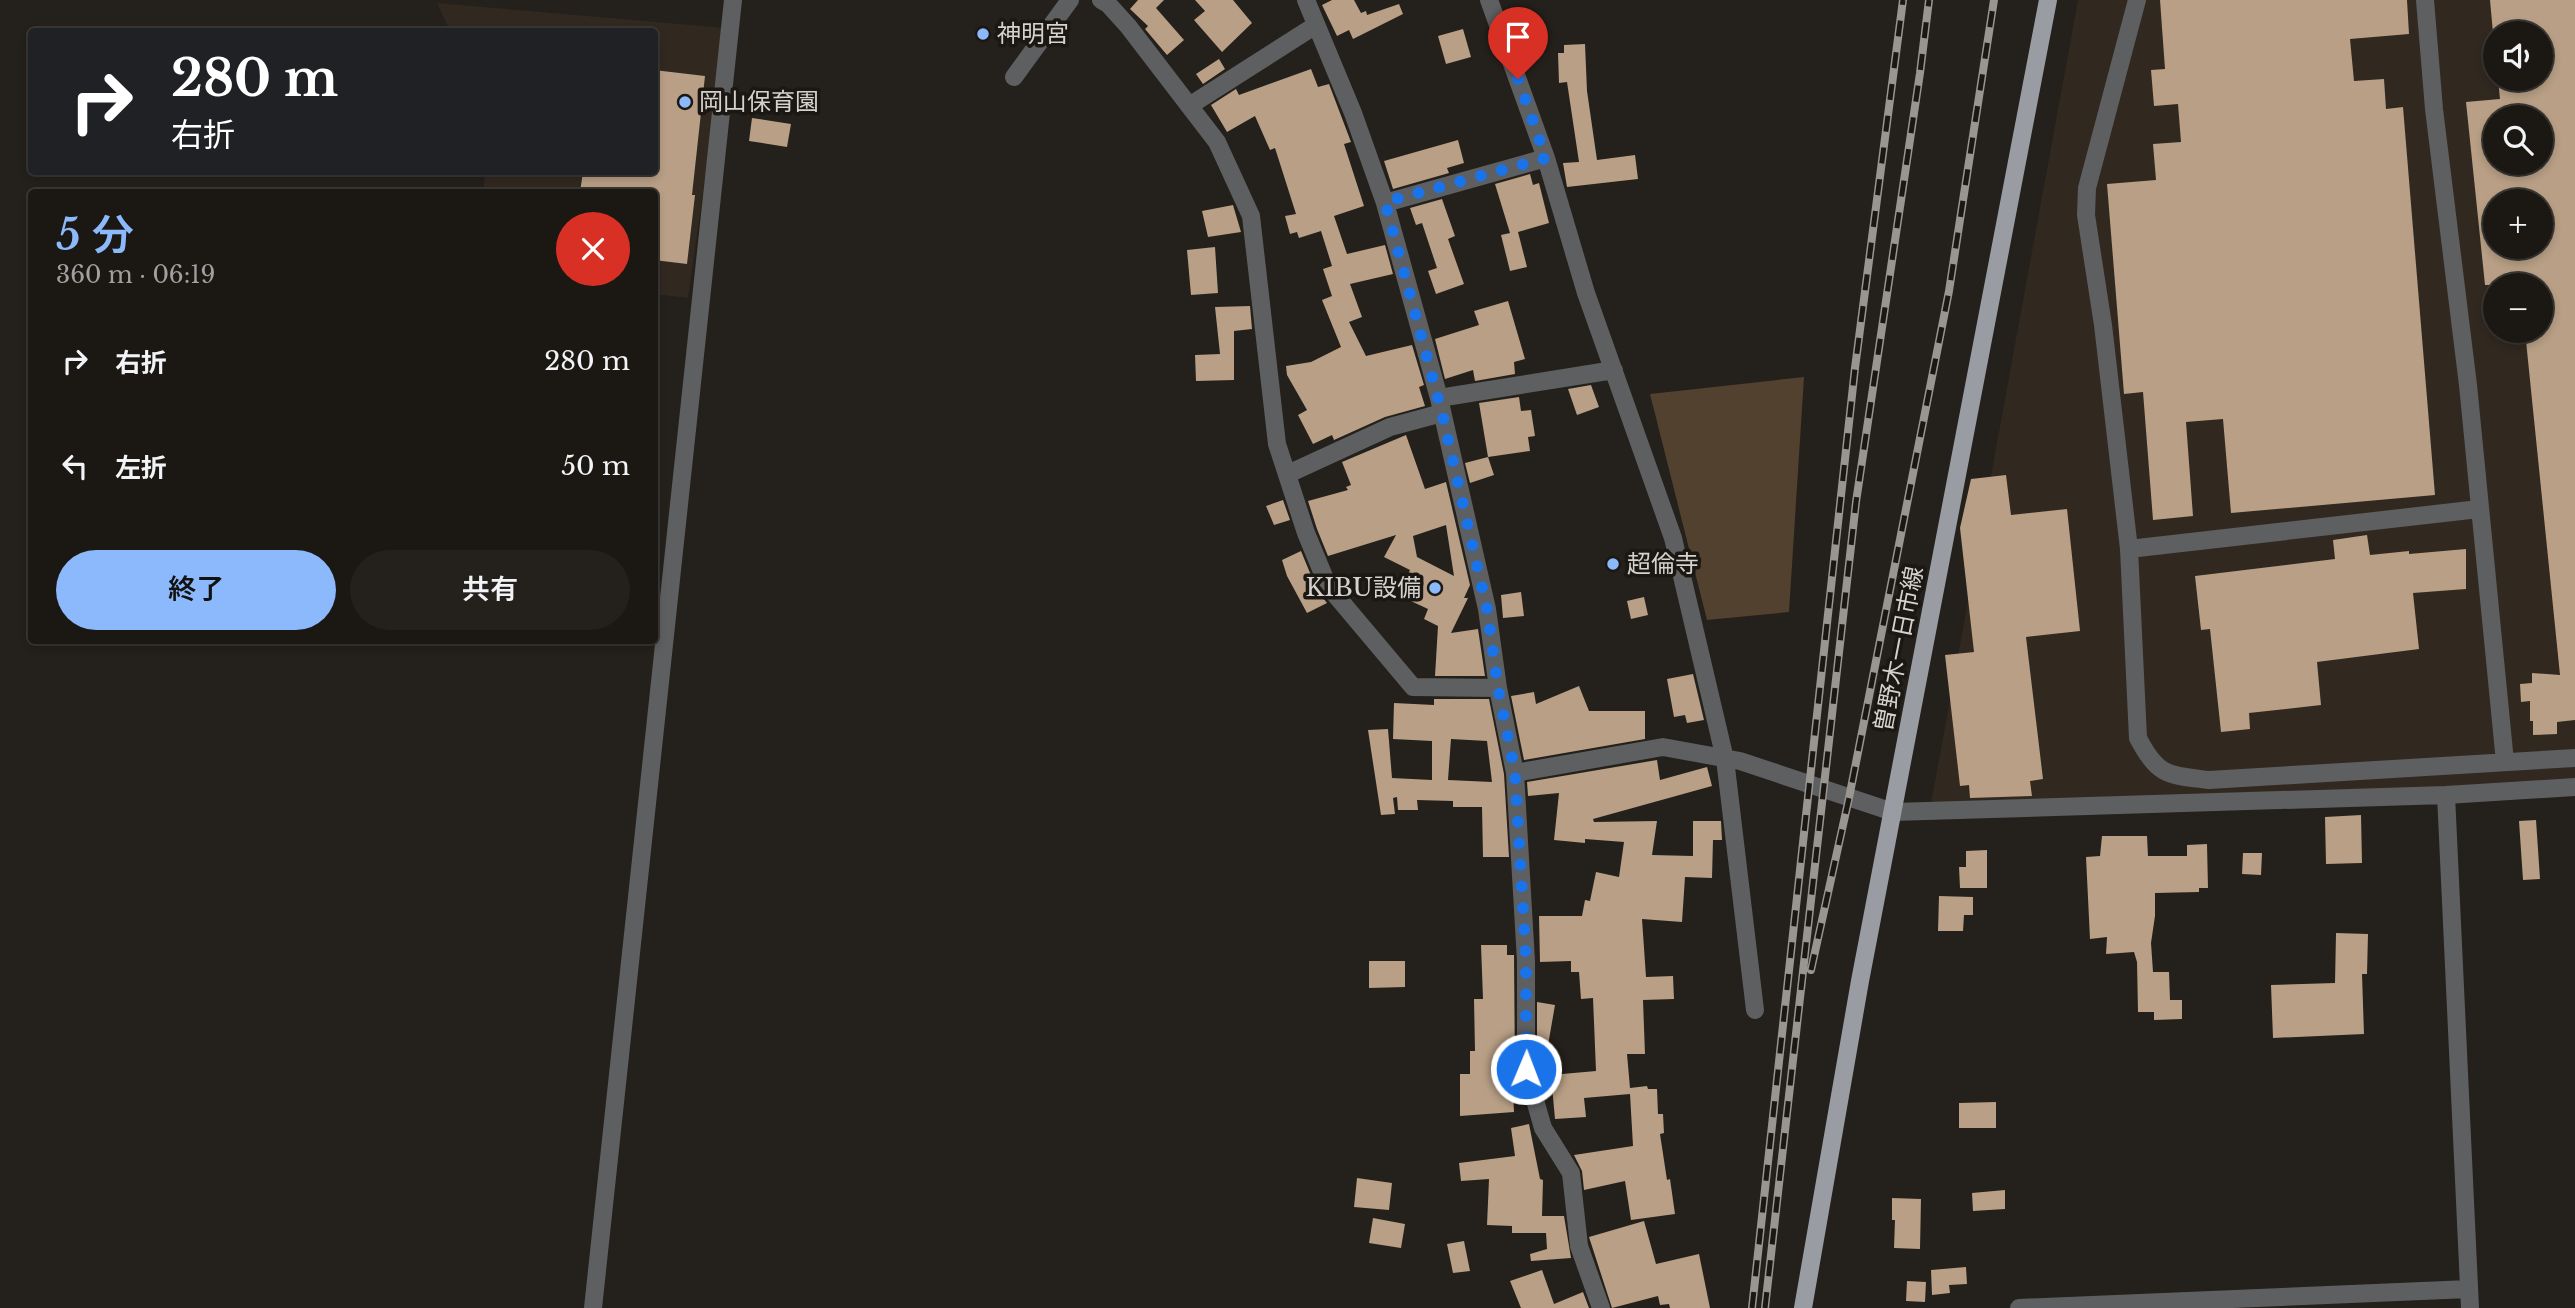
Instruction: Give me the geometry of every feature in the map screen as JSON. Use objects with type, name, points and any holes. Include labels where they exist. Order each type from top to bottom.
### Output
[{"type":"main road","name":"曽野木一日市線","points":[[1804,1308],[1860,981],[2048,0]]},
{"type":"street","points":[[593,1308],[733,0]]},
{"type":"street","points":[[1014,77],[1070,0]]},
{"type":"street","points":[[1306,0],[1353,113],[1385,202],[1441,405],[1487,609],[1498,688],[1515,773],[1526,961],[1526,1069],[1543,1128],[1571,1173],[1579,1246],[1601,1308]]},
{"type":"street","points":[[1489,0],[1546,158],[1586,293],[1673,538],[1725,758],[1755,1010]]},
{"type":"street","points":[[2137,0],[2087,188],[2086,215],[2103,325],[2129,549],[2138,738],[2149,759],[2164,772],[2210,780],[2575,758]]},
{"type":"street","points":[[2425,0],[2434,110],[2468,385],[2505,762]]},
{"type":"street","points":[[1107,1],[1217,142],[1251,216],[1278,444],[1306,533],[1328,586],[1413,687],[1498,688]]},
{"type":"street","points":[[1189,106],[1316,25]]},
{"type":"street","points":[[1385,202],[1546,158]]},
{"type":"street","points":[[1288,474],[1441,405],[1614,370]]},
{"type":"street","points":[[2129,549],[2479,509]]},
{"type":"street","points":[[1515,773],[1663,747],[1725,758],[1893,812],[2446,795],[2575,787]]},
{"type":"street","points":[[2446,795],[2470,1308]]},
{"type":"street","points":[[2019,1308],[2469,1289]]},
{"type":"shaded area","points":[[2078,0],[2575,0],[2575,779],[1928,820]]},
{"type":"shaded area","name":"岡山保育園","points":[[437,3],[726,28],[688,298],[658,294],[658,189],[483,189],[485,175],[658,175],[658,28],[449,28]]},
{"type":"shaded area","points":[[1804,377],[1789,612],[1707,620],[1650,394]]},
{"type":"building","points":[[1138,0],[1164,0],[1156,8],[1184,40],[1167,55],[1145,29],[1148,26],[1130,9]]},
{"type":"building","points":[[1195,0],[1233,0],[1252,23],[1222,52],[1194,20],[1205,11]]},
{"type":"building","points":[[1332,0],[1354,0],[1361,13],[1366,11],[1367,15],[1399,4],[1403,14],[1353,39],[1349,30],[1337,36],[1322,5]]},
{"type":"building","points":[[2160,0],[2407,0],[2409,34],[2350,39],[2354,81],[2384,79],[2386,109],[2403,107],[2435,495],[2231,513],[2223,419],[2186,422],[2193,516],[2153,520],[2143,392],[2124,394],[2107,184],[2156,180],[2153,144],[2181,142],[2178,104],[2154,106],[2151,70],[2165,69]]},
{"type":"building","points":[[2490,0],[2575,0],[2575,720],[2557,722],[2557,734],[2533,735],[2530,701],[2521,702],[2520,684],[2532,683],[2532,673],[2560,675],[2526,343],[2553,343],[2553,273],[2484,273],[2466,102],[2500,99],[2499,91],[2553,91],[2553,21],[2492,21]]},
{"type":"building","points":[[1463,29],[1471,57],[1446,64],[1438,36]]},
{"type":"building","points":[[1585,44],[1587,91],[1597,160],[1635,155],[1638,179],[1567,187],[1563,163],[1579,162],[1567,82],[1559,83],[1558,53],[1564,53],[1564,45]]},
{"type":"building","points":[[1219,59],[1225,69],[1203,84],[1196,74]]},
{"type":"building","points":[[1311,69],[1318,87],[1329,84],[1351,142],[1344,144],[1364,206],[1334,216],[1347,254],[1385,245],[1393,274],[1350,284],[1362,317],[1349,322],[1366,356],[1412,345],[1424,385],[1419,387],[1425,406],[1385,417],[1334,440],[1332,435],[1313,444],[1298,415],[1307,410],[1287,375],[1286,366],[1311,362],[1341,347],[1322,300],[1332,296],[1323,269],[1332,266],[1321,231],[1299,238],[1297,232],[1290,234],[1285,216],[1296,214],[1275,148],[1270,150],[1255,116],[1227,132],[1211,105],[1236,89],[1239,95]]},
{"type":"building","points":[[658,70],[705,76],[687,264],[658,260],[658,189],[580,189],[583,175],[658,175]]},
{"type":"building","points":[[752,118],[791,124],[787,147],[749,141]]},
{"type":"building","points":[[1458,140],[1464,163],[1447,168],[1449,173],[1393,189],[1384,161]]},
{"type":"building","points":[[1530,174],[1533,185],[1539,183],[1549,223],[1518,232],[1527,267],[1510,271],[1501,235],[1510,233],[1495,184]]},
{"type":"building","points":[[1442,199],[1455,236],[1448,239],[1464,284],[1436,294],[1428,271],[1437,268],[1422,223],[1416,225],[1410,208]]},
{"type":"building","points":[[1233,205],[1241,232],[1208,237],[1202,211]]},
{"type":"building","points":[[1215,247],[1218,293],[1191,295],[1187,250]]},
{"type":"building","points":[[1508,301],[1525,359],[1514,362],[1515,374],[1475,381],[1473,370],[1445,379],[1435,339],[1479,325],[1474,311]]},
{"type":"building","points":[[1250,306],[1252,329],[1234,331],[1234,380],[1196,381],[1195,355],[1220,354],[1215,307]]},
{"type":"building","points":[[1591,385],[1599,407],[1577,415],[1568,389]]},
{"type":"building","points":[[1519,397],[1521,411],[1531,410],[1535,436],[1528,437],[1530,451],[1488,457],[1479,403]]},
{"type":"building","points":[[1406,435],[1425,489],[1446,482],[1470,585],[1464,598],[1468,598],[1451,633],[1478,629],[1485,676],[1435,676],[1438,626],[1424,619],[1428,609],[1398,595],[1410,570],[1384,557],[1396,535],[1328,556],[1308,501],[1348,490],[1346,487],[1351,485],[1342,462]],"holes":[[[1446,525],[1454,576],[1417,557],[1413,536]]]},
{"type":"building","points":[[1488,457],[1494,475],[1470,483],[1465,463]]},
{"type":"building","points":[[2006,475],[2011,515],[2067,509],[2080,631],[2026,637],[2043,779],[2030,781],[2032,796],[1970,798],[1969,785],[1960,786],[1945,655],[1974,652],[1960,528],[1971,479]]},
{"type":"building","points":[[1283,500],[1290,520],[1274,525],[1266,506]]},
{"type":"building","points":[[2367,535],[2370,555],[2466,549],[2466,589],[2413,593],[2419,649],[2317,662],[2321,705],[2249,713],[2250,729],[2221,732],[2210,629],[2201,630],[2195,576],[2335,559],[2333,540]]},
{"type":"building","points":[[1301,551],[1317,590],[1327,603],[1307,613],[1287,576],[1282,560]]},
{"type":"building","points":[[1521,592],[1524,616],[1503,618],[1501,595]]},
{"type":"building","points":[[1644,597],[1648,615],[1631,619],[1627,601]]},
{"type":"building","points":[[1693,674],[1704,720],[1687,723],[1685,715],[1674,717],[1667,679]]},
{"type":"building","points":[[1579,686],[1589,711],[1645,711],[1645,739],[1524,760],[1511,696],[1534,692],[1536,704]]},
{"type":"building","points":[[1434,699],[1489,699],[1504,774],[1509,857],[1483,857],[1482,807],[1453,807],[1453,801],[1417,800],[1418,810],[1398,810],[1397,797],[1393,798],[1395,814],[1381,815],[1368,730],[1388,729],[1392,778],[1432,780],[1432,741],[1393,739],[1394,703],[1434,705]],"holes":[[[1451,739],[1487,741],[1492,782],[1448,780]]]},
{"type":"building","points":[[1657,760],[1660,780],[1707,767],[1712,786],[1593,819],[1594,822],[1657,821],[1652,855],[1693,856],[1693,821],[1721,821],[1722,840],[1713,840],[1712,878],[1685,877],[1682,922],[1642,919],[1646,977],[1673,976],[1674,999],[1643,1000],[1645,1054],[1627,1054],[1630,1088],[1647,1086],[1648,1089],[1657,1089],[1658,1114],[1663,1114],[1664,1133],[1660,1134],[1675,1214],[1631,1220],[1625,1181],[1584,1190],[1582,1171],[1574,1155],[1633,1146],[1630,1094],[1584,1098],[1586,1117],[1555,1119],[1551,1075],[1596,1071],[1593,998],[1581,999],[1579,972],[1571,972],[1571,961],[1540,962],[1539,916],[1582,916],[1585,900],[1590,901],[1596,872],[1619,877],[1624,842],[1585,839],[1585,843],[1554,840],[1559,793],[1528,796],[1527,782]]},
{"type":"building","points":[[2361,815],[2362,863],[2326,864],[2325,817]]},
{"type":"building","points":[[2536,820],[2540,879],[2523,880],[2519,821]]},
{"type":"building","points":[[2102,836],[2147,836],[2148,856],[2187,856],[2187,845],[2207,844],[2208,888],[2199,888],[2199,892],[2155,893],[2151,943],[2153,972],[2169,972],[2170,1000],[2182,1000],[2182,1019],[2154,1020],[2154,1012],[2138,1012],[2137,962],[2134,952],[2106,954],[2107,937],[2090,939],[2086,857],[2100,856]]},
{"type":"building","points":[[1987,850],[1987,888],[1960,888],[1959,867],[1966,867],[1966,851]]},
{"type":"building","points":[[2243,853],[2262,853],[2261,875],[2242,874]]},
{"type":"building","points":[[1939,896],[1973,897],[1973,915],[1964,915],[1963,931],[1938,931]]},
{"type":"building","points":[[2336,933],[2368,934],[2367,974],[2362,974],[2364,1034],[2273,1038],[2271,985],[2335,983]]},
{"type":"building","points":[[1481,945],[1507,945],[1507,955],[1514,955],[1514,1112],[1460,1116],[1460,1074],[1470,1074],[1470,1051],[1475,1051],[1474,999],[1483,999]]},
{"type":"building","points":[[1369,961],[1405,961],[1405,987],[1369,988]]},
{"type":"building","points":[[1537,1002],[1555,1005],[1547,1051],[1552,1051],[1551,1074],[1539,1074],[1537,1067]]},
{"type":"building","points":[[1996,1102],[1996,1128],[1959,1128],[1959,1103]]},
{"type":"building","points":[[1529,1124],[1540,1179],[1543,1180],[1542,1216],[1564,1216],[1571,1258],[1531,1261],[1530,1254],[1547,1249],[1546,1233],[1512,1233],[1512,1226],[1487,1225],[1489,1179],[1461,1181],[1459,1163],[1515,1156],[1511,1128]]},
{"type":"building","points":[[1357,1178],[1392,1183],[1389,1210],[1354,1207]]},
{"type":"building","points":[[2005,1190],[2005,1209],[1973,1211],[1972,1193]]},
{"type":"building","points":[[1892,1198],[1921,1199],[1920,1249],[1894,1248],[1895,1220],[1892,1220]]},
{"type":"building","points":[[1373,1218],[1405,1224],[1401,1248],[1369,1243]]},
{"type":"building","points":[[1644,1221],[1656,1264],[1699,1254],[1710,1308],[1670,1308],[1669,1304],[1660,1305],[1658,1296],[1612,1308],[1589,1237]]},
{"type":"building","points":[[1464,1241],[1470,1271],[1453,1273],[1447,1244]]},
{"type":"building","points":[[1966,1267],[1967,1284],[1949,1285],[1950,1293],[1932,1295],[1931,1270]]},
{"type":"building","points":[[1542,1270],[1554,1304],[1583,1292],[1589,1308],[1521,1308],[1510,1281]]},
{"type":"building","points":[[1907,1281],[1926,1282],[1925,1302],[1906,1301]]},
{"type":"railway","points":[[1752,1308],[1855,368],[1903,0]]},
{"type":"railway","points":[[1765,1308],[1856,502],[1929,0]]},
{"type":"railway","points":[[1811,970],[1849,798],[1949,291],[1994,0]]},
{"type":"place","name":"神明宮","points":[[983,34]]},
{"type":"place","name":"岡山保育園","points":[[685,102]]},
{"type":"place","name":"超倫寺","points":[[1613,564]]},
{"type":"place","name":"KIBU設備","points":[[1435,588]]},
{"type":"route","points":[[1518,79],[1546,158],[1385,202],[1442,413],[1487,609],[1498,688],[1515,773],[1526,961],[1526,1069]]}]
